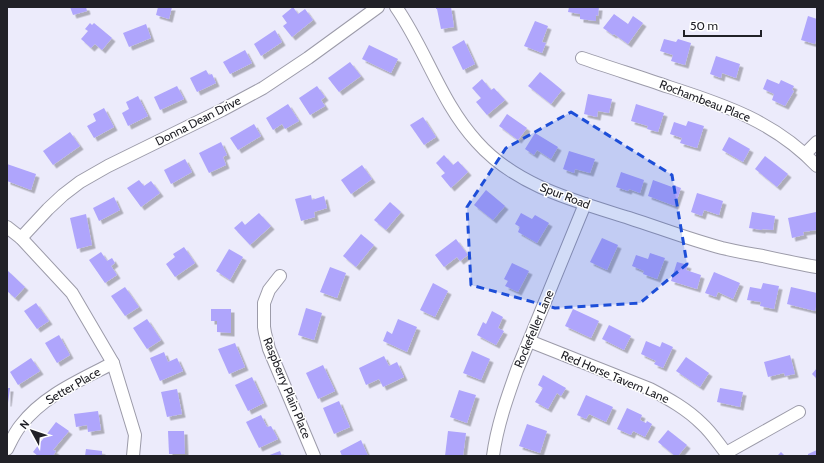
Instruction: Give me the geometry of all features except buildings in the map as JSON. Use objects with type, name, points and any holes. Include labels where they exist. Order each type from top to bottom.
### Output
[{"type":"street","name":"Donna Dean Drive","points":[[21,238],[48,209],[80,182],[108,166],[222,110],[263,88],[308,58],[378,7]]},
{"type":"street","name":"Spur Road","points":[[396,7],[418,42],[452,109],[464,126],[478,143],[498,162],[522,178],[549,191],[585,204],[722,248],[817,267]]},
{"type":"street","name":"Rochambeau Place","points":[[582,58],[697,96],[754,119],[790,141],[806,154],[817,166]]},
{"type":"street","points":[[806,154],[817,142]]},
{"type":"street","name":"Rockefeller Lane","points":[[493,456],[499,424],[517,370],[585,204]]},
{"type":"street","points":[[7,227],[21,238],[72,293],[114,363],[135,435],[133,456]]},
{"type":"street","name":"Raspberry Plain Place","points":[[280,276],[269,290],[264,303],[265,333],[269,348],[314,456]]},
{"type":"street","name":"Red Horse Tavern Lane","points":[[530,341],[650,389],[668,398],[702,423],[727,454]]},
{"type":"street","name":"Setter Place","points":[[7,449],[21,425],[40,405],[60,391],[114,363]]},
{"type":"street","points":[[727,454],[799,412]]},
{"type":"highlighted area","points":[[571,112],[672,175],[687,264],[640,303],[555,308],[471,285],[467,207],[506,148]]}]
